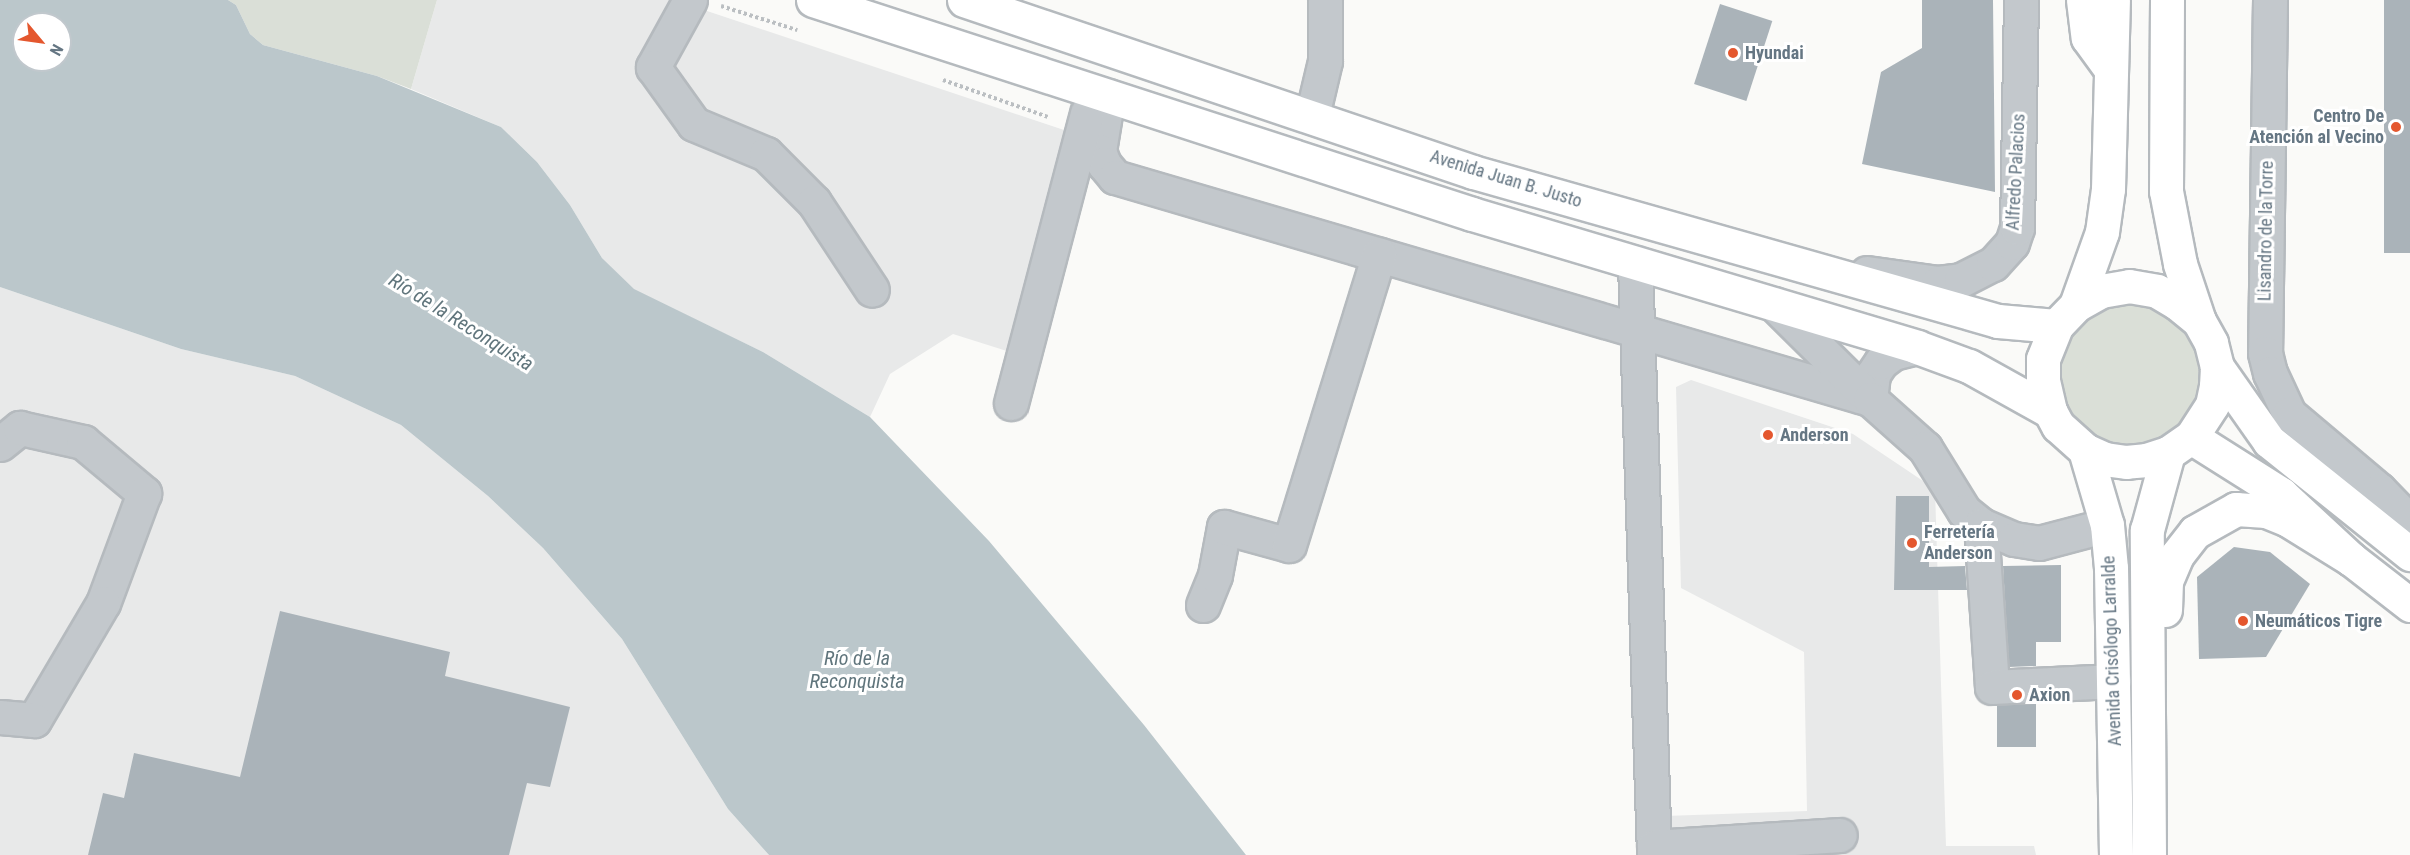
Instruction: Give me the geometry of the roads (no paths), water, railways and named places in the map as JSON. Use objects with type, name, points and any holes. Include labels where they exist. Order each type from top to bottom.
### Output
[{"type":"main road","points":[[813,0],[1472,214],[1917,347],[1969,366],[2050,411]]},
{"type":"main road","name":"Avenida Juan B. Justo","points":[[964,0],[1473,171],[1782,261],[1998,321],[2066,316]]},
{"type":"main road","points":[[2083,0],[2088,38],[2111,70]]},
{"type":"main road","points":[[2113,0],[2108,189],[2102,232],[2066,316],[2043,359],[2043,381],[2050,411],[2071,440],[2085,450],[2105,459],[2126,462],[2147,460],[2179,445],[2212,405],[2216,386],[2217,367],[2211,343],[2199,321],[2180,264],[2166,190],[2167,0]]},
{"type":"main road","points":[[2066,316],[2101,291],[2129,286],[2157,291],[2177,303],[2199,321]]},
{"type":"main road","points":[[2217,367],[2268,441],[2410,554]]},
{"type":"main road","points":[[2179,445],[2281,494],[2351,559],[2410,605]]},
{"type":"main road","name":"Avenida Crisólogo Larralde","points":[[2149,855],[2147,530],[2179,445]]},
{"type":"main road","name":"Avenida Crisólogo Larralde","points":[[2085,450],[2107,525],[2112,568],[2114,681],[2111,854]]},
{"type":"main road","points":[[2149,673],[2165,616],[2166,581],[2169,568],[2195,532],[2218,517],[2236,509],[2266,511],[2288,520],[2351,559]]},
{"type":"street","points":[[690,0],[653,67],[694,124],[766,154],[814,202],[872,290]]},
{"type":"street","points":[[1312,116],[1324,60],[1325,0]]},
{"type":"street","name":"Alfredo Palacios","points":[[1782,261],[1938,283],[1961,280],[1993,264],[2012,243],[2017,228],[2021,0]]},
{"type":"street","name":"Lisandro de la Torre","points":[[2270,0],[2265,353],[2278,395],[2289,414],[2379,490],[2410,522]]},
{"type":"street","points":[[1100,93],[1099,151],[1104,164],[1115,177],[1870,399]]},
{"type":"street","points":[[1011,403],[1100,93]]},
{"type":"street","points":[[1203,605],[1215,575],[1224,527],[1290,545],[1379,255]]},
{"type":"street","points":[[1635,263],[1654,851],[1840,834]]},
{"type":"street","points":[[1774,304],[1870,399],[1925,448],[1964,511],[1981,525],[2014,539],[2039,543],[2107,525]]},
{"type":"street","points":[[1870,399],[1873,374],[1881,362],[1893,353],[1917,347]]},
{"type":"street","points":[[0,444],[20,428],[83,442],[144,493],[103,603],[34,720],[0,717]]},
{"type":"street","points":[[1981,525],[1992,687],[2114,681]]},
{"type":"water","name":"Río de la Reconquista","points":[[0,0],[228,0],[236,5],[250,34],[263,45],[377,76],[501,127],[537,162],[570,205],[602,258],[634,289],[763,352],[870,417],[989,541],[1144,725],[1246,855],[769,855],[728,809],[622,639],[543,548],[488,496],[401,425],[295,376],[181,349],[0,287]]},
{"type":"place","name":"Hyundai","points":[[1733,53]]},
{"type":"place","name":"Centro De Atención al Vecino","points":[[2396,127]]},
{"type":"place","name":"Anderson","points":[[1768,435]]},
{"type":"place","name":"Ferretería Anderson","points":[[1912,543]]},
{"type":"place","name":"Neumáticos Tigre","points":[[2243,621]]},
{"type":"place","name":"Axion","points":[[2017,695]]}]
